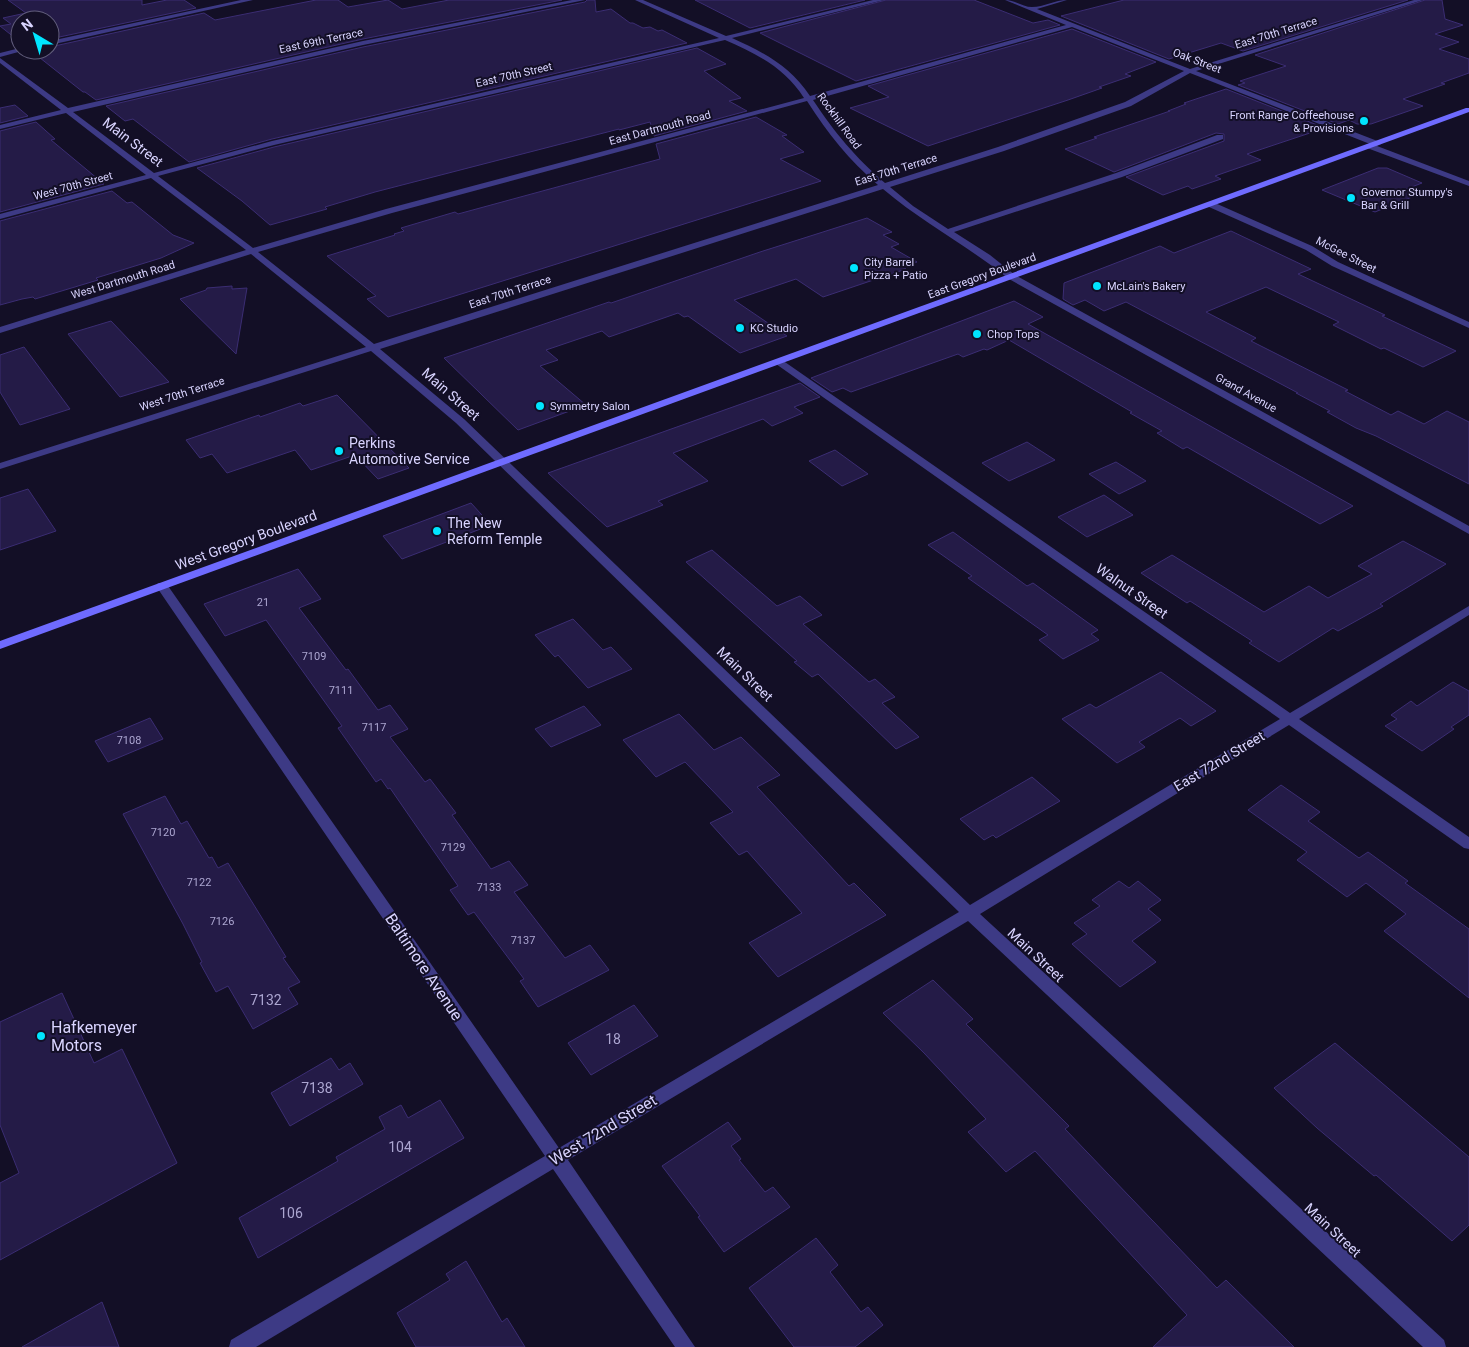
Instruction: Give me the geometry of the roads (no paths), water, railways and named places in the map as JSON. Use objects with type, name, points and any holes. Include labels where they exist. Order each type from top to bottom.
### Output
[{"type":"main road","name":"East Gregory Boulevard","points":[[503,462],[1469,110]]},
{"type":"main road","name":"West Gregory Boulevard","points":[[0,646],[503,462]]},
{"type":"street","points":[[60,41],[250,0]]},
{"type":"street","name":"East 69th Terrace","points":[[0,127],[351,44],[468,20],[582,0]]},
{"type":"street","name":"Rockhill Road","points":[[638,0],[751,49],[776,64],[798,81],[808,99],[851,157],[910,208],[987,257],[1012,277]]},
{"type":"street","name":"East 70th Street","points":[[152,176],[272,143],[381,116],[726,38],[881,0]]},
{"type":"street","name":"Oak Street","points":[[1008,0],[1469,184]]},
{"type":"street","points":[[1030,9],[1064,0]]},
{"type":"street","name":"East 70th Terrace","points":[[372,347],[1000,149],[1128,104],[1189,71],[1420,0]]},
{"type":"street","name":"East Dartmouth Road","points":[[252,251],[398,208],[808,99],[1073,25]]},
{"type":"street","name":"Main Street","points":[[0,60],[252,251],[372,347],[460,421],[969,913],[1437,1347]]},
{"type":"street","points":[[946,232],[1119,175],[1220,137]]},
{"type":"street","name":"West 70th Street","points":[[0,217],[152,176]]},
{"type":"street","name":"McGee Street","points":[[1212,205],[1309,248],[1335,264],[1469,325]]},
{"type":"street","name":"West Dartmouth Road","points":[[0,330],[252,251]]},
{"type":"street","name":"Grand Avenue","points":[[1012,277],[1469,531]]},
{"type":"street","name":"West 70th Terrace","points":[[0,466],[372,347]]},
{"type":"street","name":"Walnut Street","points":[[779,362],[1469,844]]},
{"type":"street","name":"Baltimore Avenue","points":[[162,586],[686,1347]]},
{"type":"street","name":"East 72nd Street","points":[[969,913],[1469,610]]},
{"type":"street","name":"West 72nd Street","points":[[238,1347],[969,913]]},
{"type":"place","name":"Front Range Coffeehouse & Provisions","points":[[1364,121]]},
{"type":"place","name":"Governor Stumpy's Bar & Grill","points":[[1351,198]]},
{"type":"place","name":"City Barrel Pizza + Patio","points":[[854,268]]},
{"type":"place","name":"McLain's Bakery","points":[[1097,286]]},
{"type":"place","name":"KC Studio","points":[[740,328]]},
{"type":"place","name":"Chop Tops","points":[[977,334]]},
{"type":"place","name":"Symmetry Salon","points":[[540,406]]},
{"type":"place","name":"Perkins Automotive Service","points":[[339,451]]},
{"type":"place","name":"The New Reform Temple","points":[[437,531]]},
{"type":"place","name":"Hafkemeyer Motors","points":[[41,1036]]}]
